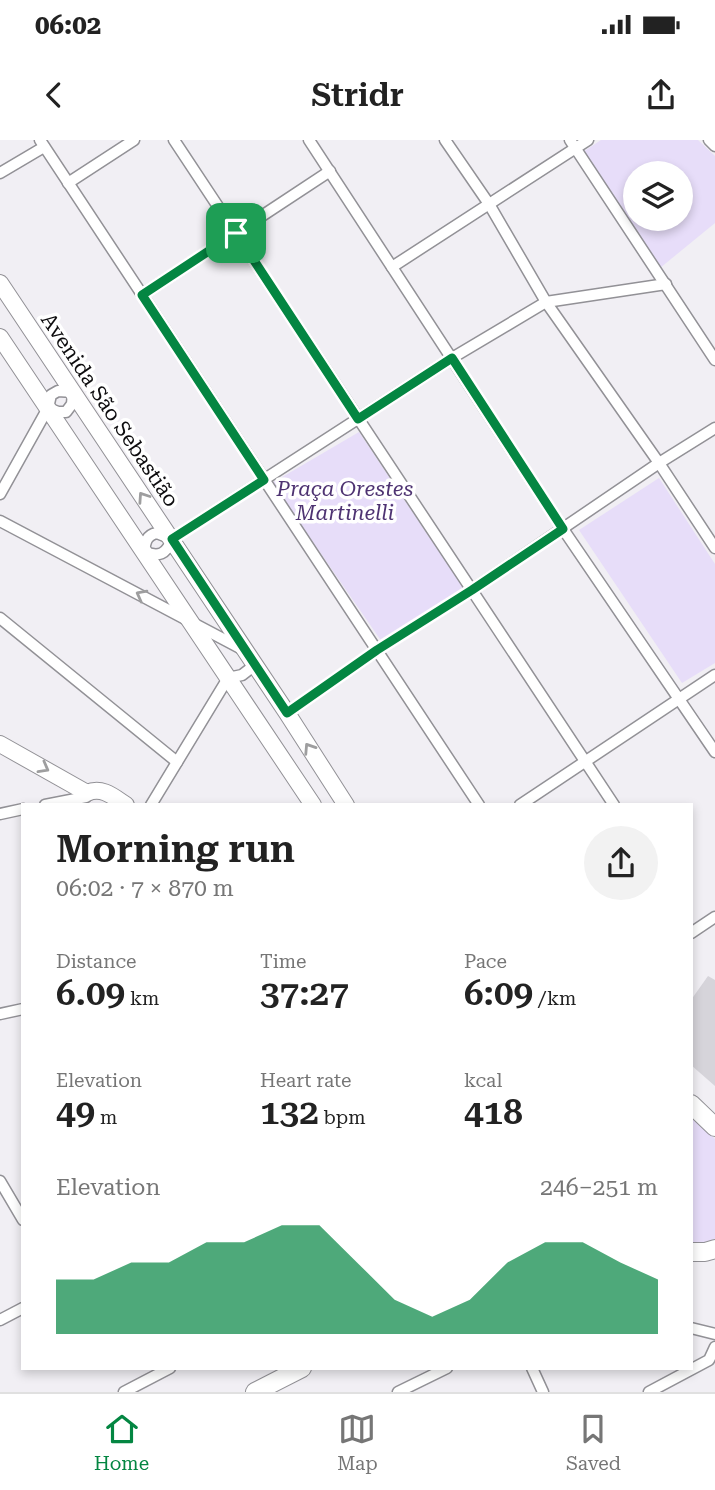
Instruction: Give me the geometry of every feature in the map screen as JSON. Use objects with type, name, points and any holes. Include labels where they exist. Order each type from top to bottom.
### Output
[{"type":"main road","name":"Avenida São Sebastião","points":[[0,284],[172,539],[345,803]]},
{"type":"main road","points":[[0,337],[312,803]]},
{"type":"main road","points":[[0,744],[87,798],[93,790],[100,790],[123,803]]},
{"type":"main road","points":[[693,1106],[715,1127]]},
{"type":"main road","points":[[255,1392],[298,1370]]},
{"type":"street","points":[[68,183],[134,140]]},
{"type":"street","points":[[174,140],[613,803]]},
{"type":"street","points":[[309,140],[563,529],[715,752]]},
{"type":"street","points":[[445,140],[489,204],[545,302],[659,463],[715,548]]},
{"type":"street","points":[[392,267],[489,204],[573,144],[588,140]]},
{"type":"street","points":[[709,140],[715,146]]},
{"type":"street","points":[[0,173],[42,143],[478,803]]},
{"type":"street","points":[[573,144],[715,360]]},
{"type":"street","points":[[142,295],[330,171]]},
{"type":"street","points":[[172,539],[152,534],[147,538],[144,552],[154,555],[166,552],[172,539],[452,358],[545,302],[666,284]]},
{"type":"street","points":[[0,494],[48,408],[52,393],[72,392],[72,404],[66,412],[48,408]]},
{"type":"street","points":[[287,713],[377,650],[715,428]]},
{"type":"street","points":[[0,521],[245,650]]},
{"type":"street","points":[[0,618],[177,762]]},
{"type":"street","points":[[152,803],[228,678],[242,676],[255,665]]},
{"type":"street","points":[[523,803],[715,675]]},
{"type":"street","points":[[57,803],[87,798]]},
{"type":"street","points":[[0,814],[21,809]]},
{"type":"street","points":[[693,929],[715,917]]},
{"type":"street","points":[[0,1014],[21,1009]]},
{"type":"street","points":[[0,1181],[21,1217]]},
{"type":"street","points":[[0,1320],[21,1309]]},
{"type":"street","points":[[693,1328],[715,1334]]},
{"type":"street","points":[[693,1369],[709,1360],[715,1346]]},
{"type":"street","points":[[709,1360],[715,1371]]},
{"type":"street","points":[[124,1392],[166,1370]]},
{"type":"street","points":[[398,1392],[443,1370]]},
{"type":"street","points":[[533,1370],[543,1392]]},
{"type":"street","points":[[649,1392],[690,1370]]},
{"type":"green space","points":[[601,140],[698,140],[715,156],[715,223],[660,268],[635,231],[693,231],[693,161],[623,161],[623,212],[583,152]]},
{"type":"green space","name":"Praça Orestes Martinelli","points":[[359,432],[464,589],[382,642],[272,483]]},
{"type":"green space","points":[[659,478],[715,564],[715,663],[682,683],[579,530]]},
{"type":"green space","points":[[693,1116],[715,1139],[715,1239],[693,1243]]},
{"type":"building","points":[[708,976],[715,980],[715,1086],[693,1067],[693,997]]},
{"type":"route","points":[[236,233],[358,419],[452,358],[563,529],[377,650],[287,713],[172,539],[264,480],[142,295],[236,233]]}]
